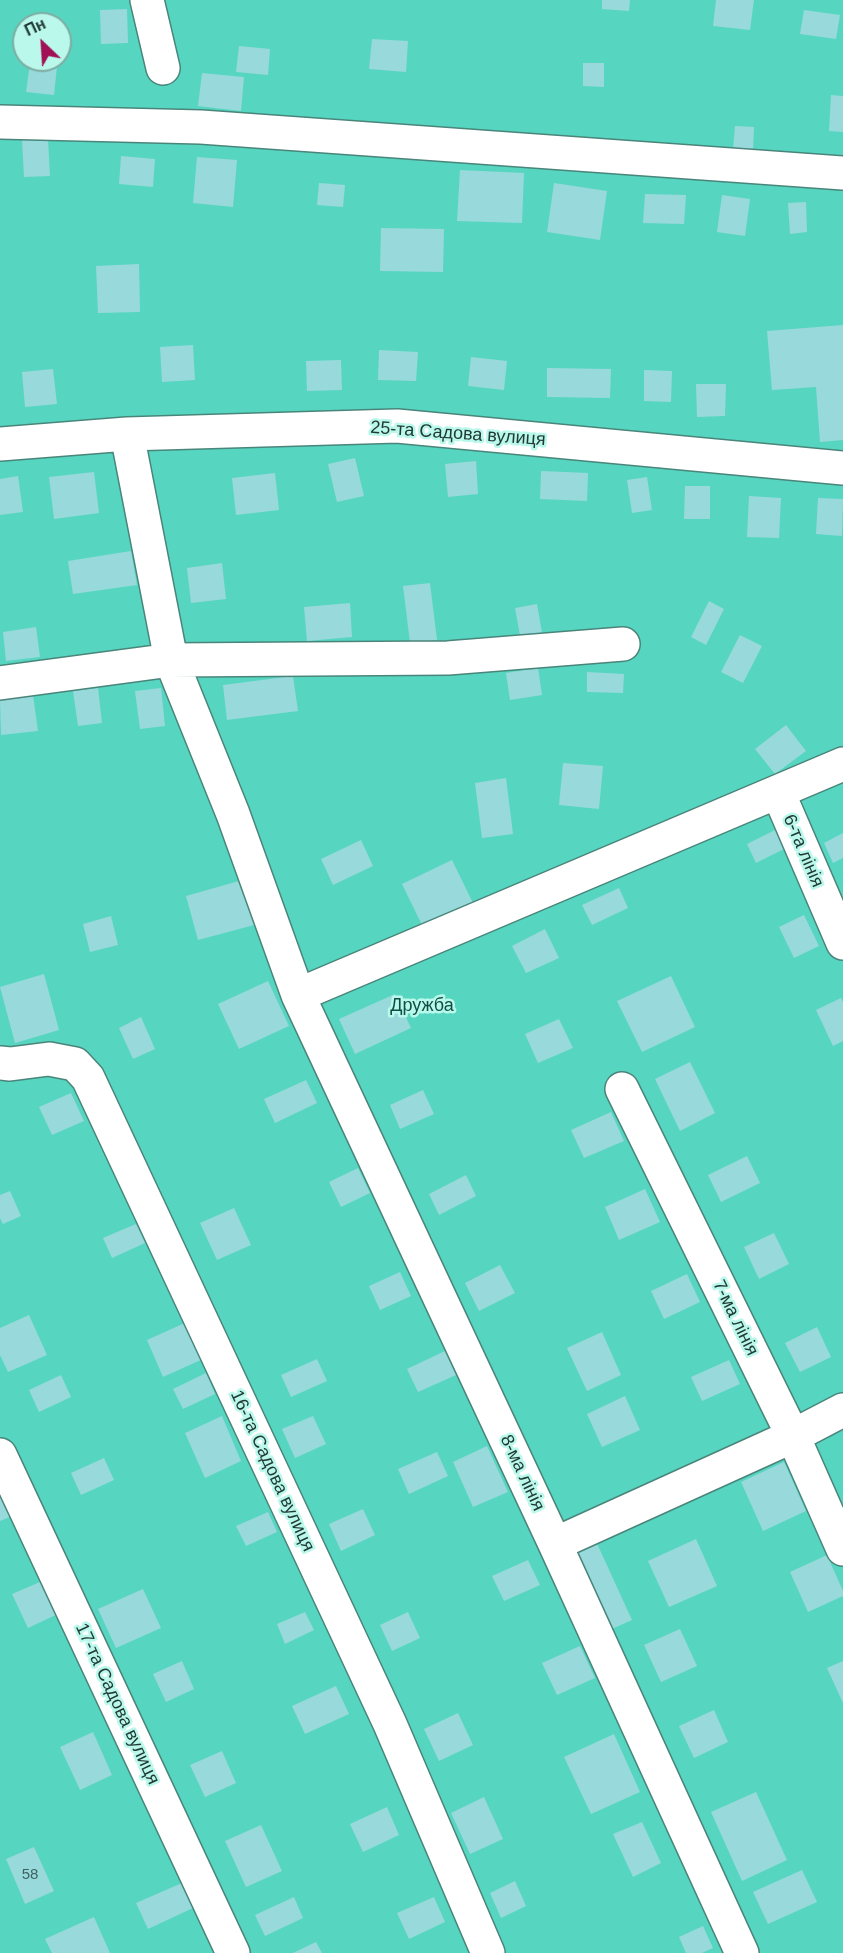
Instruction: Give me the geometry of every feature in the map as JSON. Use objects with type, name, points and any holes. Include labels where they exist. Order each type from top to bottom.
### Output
[{"type":"street","points":[[147,0],[163,68]]},
{"type":"street","points":[[0,122],[201,127],[843,172]]},
{"type":"street","name":"25-та Садова вулиця","points":[[0,444],[127,434],[397,426],[843,468]]},
{"type":"street","name":"8-ма лінія","points":[[127,434],[171,660],[233,814],[298,995],[555,1544],[742,1953]]},
{"type":"street","points":[[0,683],[171,660],[448,658],[623,644]]},
{"type":"street","points":[[298,995],[843,764]]},
{"type":"street","name":"6-та лінія","points":[[777,792],[843,943]]},
{"type":"street","name":"16-та Садова вулиця","points":[[0,1063],[10,1064],[49,1059],[75,1064],[88,1078],[390,1724],[488,1953]]},
{"type":"street","name":"7-ма лінія","points":[[622,1089],[793,1436],[843,1549]]},
{"type":"street","points":[[555,1544],[793,1436],[843,1410]]},
{"type":"street","name":"17-та Садова вулиця","points":[[0,1455],[233,1953]]},
{"type":"green space","name":"Дружба","points":[[0,0],[843,0],[843,1953],[0,1953]]},
{"type":"building","points":[[602,0],[630,0],[629,11],[602,9]]},
{"type":"building","points":[[716,0],[754,0],[750,30],[713,26]]},
{"type":"building","points":[[127,9],[128,43],[101,44],[100,10]]},
{"type":"building","points":[[804,10],[840,15],[836,39],[800,34]]},
{"type":"building","points":[[372,39],[408,41],[406,72],[369,69]]},
{"type":"building","points":[[239,46],[270,49],[268,75],[236,72]]},
{"type":"building","points":[[583,63],[604,63],[604,87],[583,86]]},
{"type":"building","points":[[29,72],[56,72],[54,95],[26,92]]},
{"type":"building","points":[[202,73],[244,77],[241,111],[198,106]]},
{"type":"building","points":[[831,95],[843,96],[843,132],[829,131]]},
{"type":"building","points":[[735,126],[754,127],[753,152],[733,150]]},
{"type":"building","points":[[48,139],[50,176],[24,177],[22,140]]},
{"type":"building","points":[[121,156],[155,159],[153,187],[119,184]]},
{"type":"building","points":[[197,157],[237,160],[233,207],[193,203]]},
{"type":"building","points":[[460,170],[524,173],[522,223],[457,221]]},
{"type":"building","points":[[319,183],[345,185],[343,207],[317,205]]},
{"type":"building","points":[[554,183],[607,191],[600,240],[547,232]]},
{"type":"building","points":[[645,194],[686,195],[684,224],[643,223]]},
{"type":"building","points":[[722,195],[750,199],[745,236],[717,232]]},
{"type":"building","points":[[806,202],[807,232],[790,234],[788,203]]},
{"type":"building","points":[[381,228],[444,229],[443,272],[380,271]]},
{"type":"building","points":[[139,264],[140,312],[98,313],[96,266]]},
{"type":"building","points":[[843,325],[843,440],[820,442],[816,387],[772,390],[767,331]]},
{"type":"building","points":[[193,345],[195,380],[162,382],[160,347]]},
{"type":"building","points":[[379,350],[418,352],[416,381],[378,380]]},
{"type":"building","points":[[471,357],[507,361],[504,390],[468,386]]},
{"type":"building","points":[[341,360],[342,390],[307,391],[306,361]]},
{"type":"building","points":[[547,368],[611,369],[610,398],[547,397]]},
{"type":"building","points":[[53,369],[57,404],[25,407],[22,372]]},
{"type":"building","points":[[644,370],[672,371],[671,402],[644,401]]},
{"type":"building","points":[[696,384],[726,384],[725,416],[697,417]]},
{"type":"building","points":[[355,458],[364,496],[337,502],[328,464]]},
{"type":"building","points":[[476,461],[478,494],[448,497],[445,464]]},
{"type":"building","points":[[541,471],[588,473],[587,501],[540,499]]},
{"type":"building","points":[[94,472],[99,513],[54,519],[49,477]]},
{"type":"building","points":[[275,473],[279,510],[236,515],[232,478]]},
{"type":"building","points":[[18,476],[23,512],[0,515],[0,479]]},
{"type":"building","points":[[647,477],[652,510],[632,513],[627,480]]},
{"type":"building","points":[[685,486],[710,486],[710,519],[684,519]]},
{"type":"building","points":[[749,496],[781,498],[779,538],[747,537]]},
{"type":"building","points":[[818,498],[843,499],[842,536],[816,534]]},
{"type":"building","points":[[131,551],[137,585],[73,594],[68,561]]},
{"type":"building","points":[[222,563],[226,599],[191,603],[187,568]]},
{"type":"building","points":[[430,583],[437,640],[410,643],[403,586]]},
{"type":"building","points":[[709,601],[724,609],[706,645],[691,637]]},
{"type":"building","points":[[350,603],[352,637],[307,641],[304,607]]},
{"type":"building","points":[[537,604],[543,638],[521,641],[515,608]]},
{"type":"building","points":[[36,627],[40,657],[6,661],[3,632]]},
{"type":"building","points":[[740,635],[762,646],[743,683],[721,672]]},
{"type":"building","points":[[538,668],[542,695],[510,700],[506,673]]},
{"type":"building","points":[[587,672],[624,674],[623,693],[587,692]]},
{"type":"building","points":[[293,676],[298,711],[227,720],[223,685]]},
{"type":"building","points":[[98,688],[102,723],[78,726],[73,691]]},
{"type":"building","points":[[161,688],[165,726],[140,729],[135,691]]},
{"type":"building","points":[[33,695],[38,731],[1,735],[0,699]]},
{"type":"building","points":[[786,725],[806,751],[775,774],[755,749]]},
{"type":"building","points":[[563,763],[603,766],[599,809],[559,805]]},
{"type":"building","points":[[506,778],[513,834],[482,838],[475,783]]},
{"type":"building","points":[[777,829],[786,848],[756,863],[747,844]]},
{"type":"building","points":[[843,833],[843,858],[833,863],[824,843]]},
{"type":"building","points":[[361,840],[373,866],[333,885],[321,859]]},
{"type":"building","points":[[452,860],[473,903],[423,927],[402,884]]},
{"type":"building","points":[[246,879],[258,924],[198,940],[186,896]]},
{"type":"building","points":[[619,888],[628,908],[592,925],[582,905]]},
{"type":"building","points":[[804,915],[819,946],[794,958],[779,927]]},
{"type":"building","points":[[111,916],[118,945],[90,952],[83,924]]},
{"type":"building","points":[[545,929],[559,958],[526,973],[512,946]]},
{"type":"building","points":[[44,974],[59,1030],[15,1043],[0,987]]},
{"type":"building","points":[[671,976],[695,1027],[642,1052],[617,1001]]},
{"type":"building","points":[[268,981],[289,1026],[239,1049],[218,1004]]},
{"type":"building","points":[[395,994],[411,1028],[355,1054],[339,1019]]},
{"type":"building","points":[[841,998],[843,1002],[843,1041],[833,1046],[816,1010]]},
{"type":"building","points":[[141,1017],[155,1049],[133,1059],[119,1028]]},
{"type":"building","points":[[559,1019],[573,1048],[538,1063],[525,1034]]},
{"type":"building","points":[[690,1062],[715,1113],[680,1131],[655,1079]]},
{"type":"building","points":[[306,1080],[317,1103],[275,1123],[264,1099]]},
{"type":"building","points":[[423,1090],[434,1114],[400,1129],[390,1105]]},
{"type":"building","points":[[71,1093],[84,1121],[52,1135],[39,1107]]},
{"type":"building","points":[[611,1112],[624,1141],[584,1158],[571,1130]]},
{"type":"building","points":[[747,1156],[760,1183],[721,1202],[708,1175]]},
{"type":"building","points":[[358,1168],[370,1193],[341,1207],[329,1182]]},
{"type":"building","points":[[466,1175],[476,1196],[439,1215],[429,1194]]},
{"type":"building","points":[[645,1189],[660,1222],[619,1240],[605,1207]]},
{"type":"building","points":[[10,1191],[21,1216],[3,1224],[0,1218],[0,1195]]},
{"type":"building","points":[[234,1208],[251,1245],[217,1260],[200,1223]]},
{"type":"building","points":[[136,1224],[145,1243],[112,1258],[103,1238]]},
{"type":"building","points":[[774,1233],[789,1264],[759,1279],[744,1247]]},
{"type":"building","points":[[500,1265],[515,1293],[479,1311],[465,1283]]},
{"type":"building","points":[[400,1272],[411,1296],[380,1310],[369,1286]]},
{"type":"building","points":[[687,1274],[700,1302],[664,1319],[651,1291]]},
{"type":"building","points":[[29,1315],[47,1355],[8,1372],[0,1355],[0,1328]]},
{"type":"building","points":[[187,1322],[203,1359],[163,1377],[147,1340]]},
{"type":"building","points":[[817,1327],[831,1357],[800,1372],[785,1343]]},
{"type":"building","points":[[602,1332],[621,1375],[587,1391],[567,1348]]},
{"type":"building","points":[[445,1351],[456,1375],[418,1392],[407,1369]]},
{"type":"building","points":[[317,1359],[327,1381],[291,1397],[281,1375]]},
{"type":"building","points":[[729,1360],[740,1384],[702,1401],[691,1377]]},
{"type":"building","points":[[206,1373],[215,1394],[183,1409],[173,1389]]},
{"type":"building","points":[[61,1375],[71,1397],[39,1412],[29,1390]]},
{"type":"building","points":[[625,1396],[640,1430],[602,1447],[587,1414]]},
{"type":"building","points":[[222,1416],[241,1461],[205,1478],[185,1433]]},
{"type":"building","points":[[313,1416],[326,1444],[295,1458],[282,1429]]},
{"type":"building","points":[[487,1446],[508,1492],[473,1507],[453,1462]]},
{"type":"building","points":[[437,1452],[448,1476],[409,1494],[398,1469]]},
{"type":"building","points":[[104,1458],[114,1480],[81,1495],[71,1473]]},
{"type":"building","points":[[784,1462],[806,1511],[763,1531],[741,1482]]},
{"type":"building","points":[[0,1477],[17,1514],[0,1521]]},
{"type":"building","points":[[363,1509],[375,1535],[341,1551],[329,1524]]},
{"type":"building","points":[[268,1512],[277,1532],[246,1546],[236,1526]]},
{"type":"building","points":[[594,1537],[632,1620],[605,1632],[567,1549]]},
{"type":"building","points":[[696,1539],[717,1586],[669,1607],[648,1561]]},
{"type":"building","points":[[827,1555],[843,1591],[843,1596],[808,1612],[790,1572]]},
{"type":"building","points":[[528,1560],[540,1585],[504,1601],[492,1576]]},
{"type":"building","points":[[47,1579],[62,1612],[28,1628],[12,1594]]},
{"type":"building","points":[[143,1589],[161,1628],[116,1648],[98,1609]]},
{"type":"building","points":[[305,1612],[314,1630],[285,1644],[277,1624]]},
{"type":"building","points":[[408,1612],[420,1638],[392,1651],[380,1625]]},
{"type":"building","points":[[680,1629],[697,1666],[661,1682],[644,1645]]},
{"type":"building","points":[[580,1646],[595,1678],[557,1695],[542,1663]]},
{"type":"building","points":[[182,1661],[194,1689],[166,1702],[153,1674]]},
{"type":"building","points":[[843,1661],[843,1703],[827,1668]]},
{"type":"building","points":[[336,1686],[349,1714],[305,1734],[292,1706]]},
{"type":"building","points":[[714,1710],[728,1742],[694,1758],[679,1726]]},
{"type":"building","points":[[458,1713],[473,1745],[439,1761],[424,1729]]},
{"type":"building","points":[[93,1732],[112,1775],[80,1790],[60,1747]]},
{"type":"building","points":[[614,1734],[640,1792],[591,1814],[564,1757]]},
{"type":"building","points":[[222,1751],[236,1783],[205,1797],[190,1765]]},
{"type":"building","points":[[756,1792],[787,1860],[742,1881],[711,1812]]},
{"type":"building","points":[[484,1797],[503,1839],[470,1854],[451,1813]]},
{"type":"building","points":[[387,1807],[399,1835],[363,1852],[350,1824]]},
{"type":"building","points":[[642,1822],[661,1863],[633,1877],[613,1834]]},
{"type":"building","points":[[261,1825],[282,1871],[246,1887],[225,1841]]},
{"type":"building","points":[[34,1847],[54,1891],[25,1904],[6,1859]]},
{"type":"building","points":[[802,1870],[817,1902],[768,1924],[753,1892]]},
{"type":"building","points":[[515,1881],[526,1906],[501,1918],[490,1893]]},
{"type":"building","points":[[182,1883],[193,1908],[148,1929],[136,1903]]},
{"type":"building","points":[[294,1897],[303,1918],[265,1936],[255,1915]]},
{"type":"building","points":[[434,1897],[445,1922],[409,1939],[397,1913]]},
{"type":"building","points":[[94,1917],[110,1953],[52,1953],[45,1939]]},
{"type":"building","points":[[703,1926],[713,1948],[702,1953],[686,1953],[679,1937]]},
{"type":"building","points":[[316,1942],[322,1953],[293,1953]]}]
